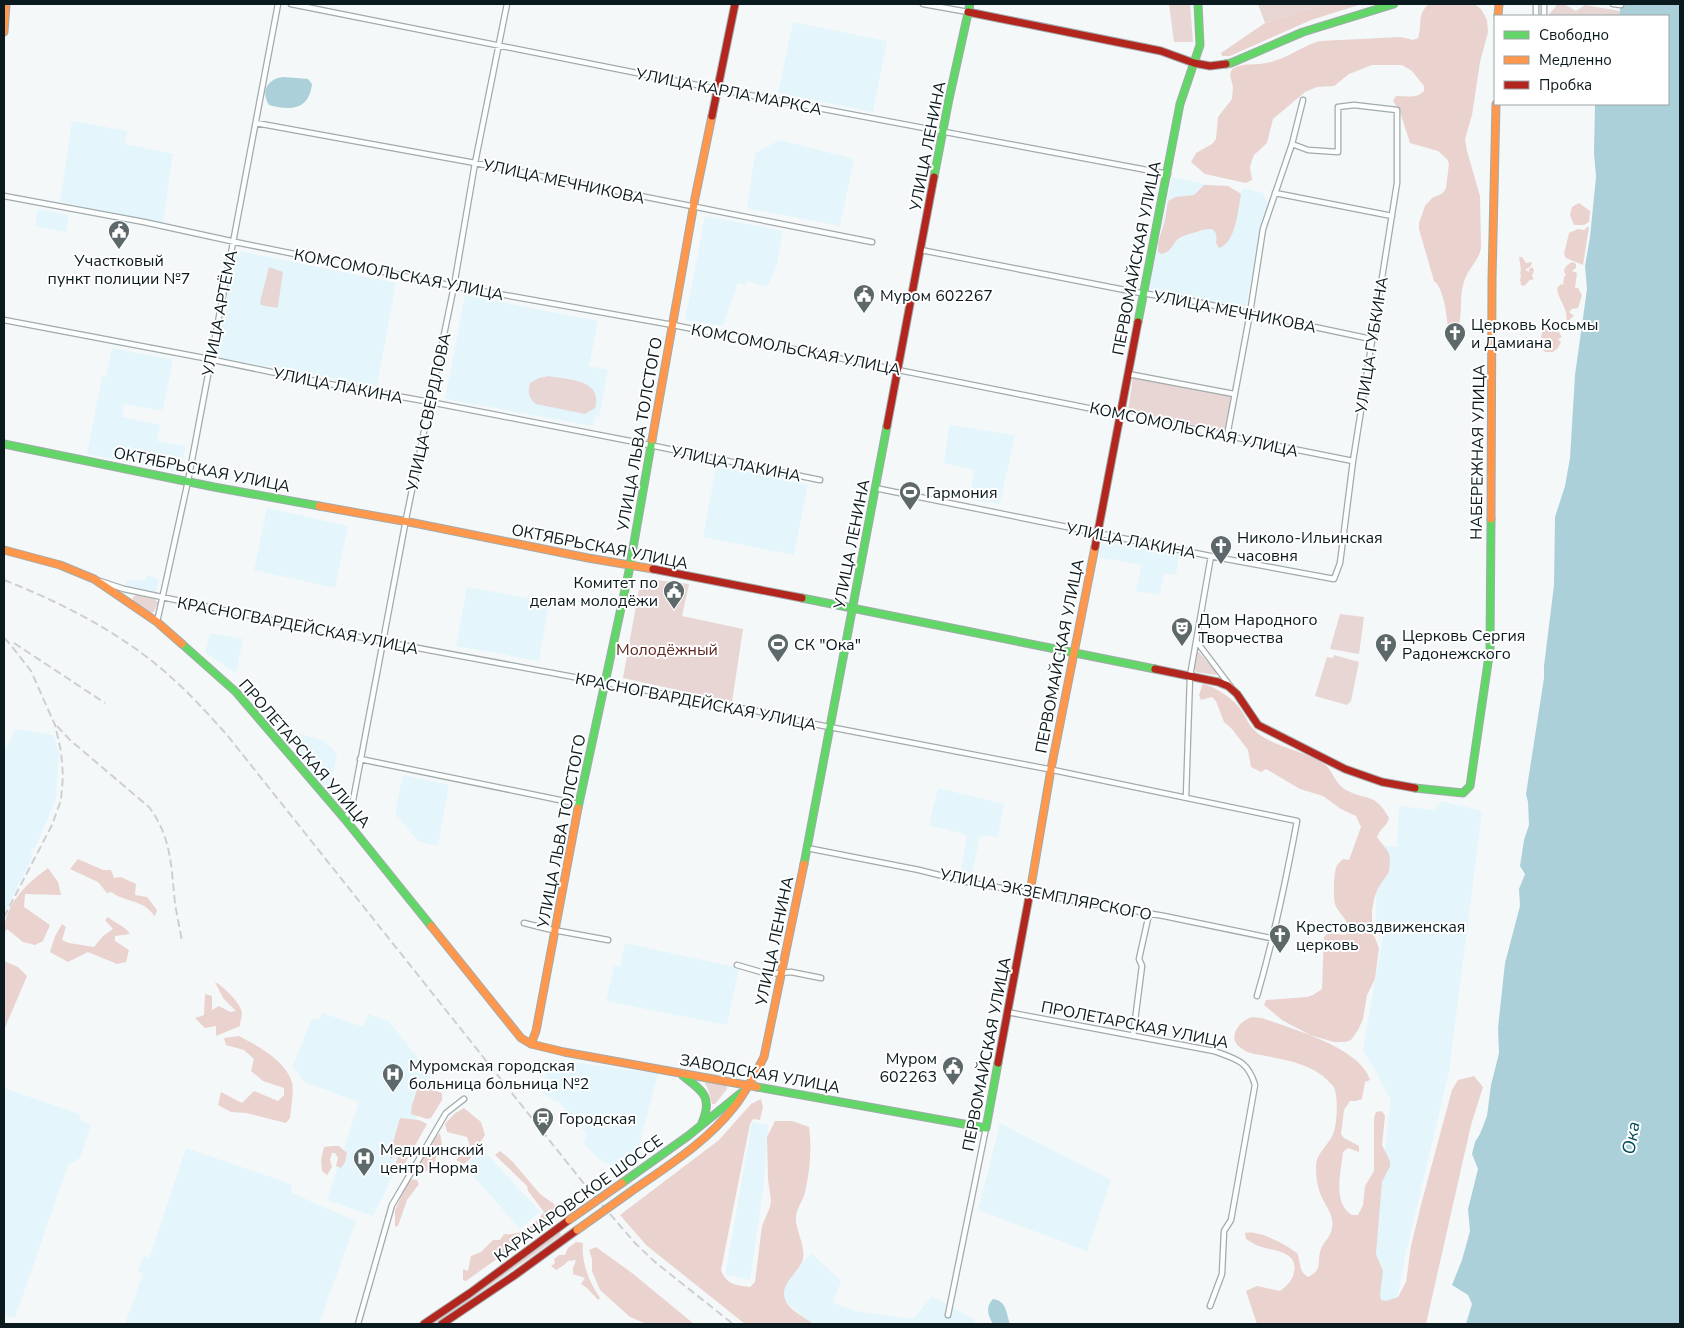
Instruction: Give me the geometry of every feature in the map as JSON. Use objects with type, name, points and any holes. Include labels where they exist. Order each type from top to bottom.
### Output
[{"type":"street","points":[[4,32],[6,4]]},
{"type":"street","name":"УЛИЦА АРТЁМА","points":[[157,622],[188,481],[278,4]]},
{"type":"street","name":"УЛИЦА КАРЛА МАРКСА","points":[[291,4],[717,90],[1167,174]]},
{"type":"street","name":"УЛИЦА СВЕРДЛОВА","points":[[344,818],[352,806],[507,4]]},
{"type":"street","name":"УЛИЦА ЛЬВА ТОЛСТОГО","points":[[531,1044],[536,1031],[579,804],[630,564],[694,208],[736,4]]},
{"type":"street","points":[[923,4],[1161,51],[1194,63],[1210,66],[1231,63],[1302,32],[1394,4]]},
{"type":"street","name":"УЛИЦА ЛЕНИНА","points":[[747,1088],[764,1057],[807,848],[943,132],[970,4]]},
{"type":"street","name":"ПЕРВОМАЙСКАЯ УЛИЦА","points":[[948,1315],[986,1128],[1051,769],[1180,104],[1200,45],[1198,4]]},
{"type":"street","points":[[1613,4],[1621,5]]},
{"type":"street","points":[[1226,436],[1250,313],[1263,229],[1292,144],[1303,100]]},
{"type":"street","name":"УЛИЦА ГУБКИНА","points":[[1292,144],[1308,150],[1338,152],[1338,106],[1354,105],[1397,110],[1397,183],[1371,339],[1340,563],[1334,578]]},
{"type":"street","name":"НАБЕРЕЖНАЯ УЛИЦА","points":[[1237,694],[1258,724],[1345,769],[1382,782],[1424,790],[1460,793],[1466,791],[1470,786],[1490,649],[1491,373],[1496,105]]},
{"type":"street","name":"УЛИЦА МЕЧНИКОВА","points":[[256,123],[475,163],[872,242]]},
{"type":"street","points":[[1275,193],[1392,216]]},
{"type":"street","name":"КОМСОМОЛЬСКАЯ УЛИЦА","points":[[4,196],[144,222],[233,242],[454,286],[673,325],[1353,461]]},
{"type":"street","name":"УЛИЦА МЕЧНИКОВА","points":[[921,250],[1250,313],[1371,339]]},
{"type":"street","name":"УЛИЦА ЛАКИНА","points":[[4,320],[430,402],[820,480]]},
{"type":"street","points":[[1128,374],[1234,394]]},
{"type":"street","name":"ОКТЯБРЬСКАЯ УЛИЦА","points":[[4,444],[588,558],[630,564],[1074,652],[1218,682],[1228,686],[1237,694]]},
{"type":"street","name":"УЛИЦА ЛАКИНА","points":[[876,488],[1211,556],[1334,578]]},
{"type":"street","name":"ПРОЛЕТАРСКАЯ УЛИЦА","points":[[4,550],[60,565],[94,579],[157,622],[236,692],[344,818],[518,1035],[531,1044]]},
{"type":"street","name":"УЛИЦА ЛАКИНА","points":[[1186,797],[1190,676],[1211,556]]},
{"type":"street","name":"КРАСНОГВАРДЕЙСКАЯ УЛИЦА","points":[[94,579],[162,597],[289,624],[1051,769],[1297,821],[1284,896],[1274,938]]},
{"type":"street","points":[[1196,641],[1237,694]]},
{"type":"street","points":[[360,759],[579,804]]},
{"type":"street","name":"УЛИЦА ЭКЗЕМПЛЯРСКОГО","points":[[807,848],[919,870],[967,882],[1149,914],[1285,941]]},
{"type":"street","points":[[1133,1036],[1142,966],[1139,959],[1149,914]]},
{"type":"street","points":[[524,923],[608,940]]},
{"type":"street","points":[[1258,996],[1274,938]]},
{"type":"street","points":[[737,965],[768,974],[791,972],[821,978]]},
{"type":"street","name":"ПРОЛЕТАРСКАЯ УЛИЦА","points":[[1007,1012],[1214,1051],[1236,1059],[1251,1071],[1255,1085],[1230,1220],[1224,1231],[1222,1274],[1210,1306]]},
{"type":"street","name":"ЗАВОДСКАЯ УЛИЦА","points":[[531,1044],[747,1088],[986,1128]]},
{"type":"street","points":[[681,1074],[702,1092],[708,1103],[707,1113],[700,1127]]},
{"type":"street","name":"КАРАЧАРОВСКОЕ ШОССЕ","points":[[442,1324],[515,1275],[700,1141],[747,1088]]},
{"type":"street","points":[[358,1324],[392,1205],[446,1114],[464,1099]]},
{"type":"street","name":"КАРАЧАРОВСКОЕ ШОССЕ","points":[[424,1324],[728,1109]]},
{"type":"shaded area","points":[[1323,4],[1362,4],[1311,20],[1230,56],[1222,56],[1221,53],[1265,23]]},
{"type":"shaded area","points":[[1429,4],[1474,4],[1481,9],[1487,20],[1488,32],[1480,62],[1472,115],[1465,139],[1480,196],[1481,248],[1463,286],[1459,324],[1453,338],[1449,335],[1443,298],[1438,285],[1434,281],[1419,229],[1419,223],[1425,206],[1432,198],[1443,193],[1446,188],[1449,164],[1447,159],[1438,151],[1410,143],[1400,112],[1393,101],[1396,96],[1415,96],[1424,91],[1424,86],[1412,71],[1402,65],[1372,65],[1349,74],[1334,86],[1317,87],[1305,92],[1273,119],[1267,143],[1254,155],[1252,160],[1250,167],[1252,180],[1246,183],[1205,174],[1191,162],[1196,153],[1212,144],[1216,139],[1218,117],[1232,99],[1233,87],[1230,75],[1232,69],[1273,61],[1320,41],[1401,37],[1413,40],[1418,38],[1422,12]]},
{"type":"shaded area","points":[[793,22],[887,41],[873,112],[778,93]]},
{"type":"shaded area","points":[[72,121],[127,131],[125,144],[173,154],[163,223],[60,202]]},
{"type":"shaded area","points":[[780,140],[854,159],[840,226],[747,208],[755,153]]},
{"type":"shaded area","points":[[1172,177],[1242,192],[1243,188],[1263,193],[1268,203],[1245,310],[1149,289]]},
{"type":"shaded area","points":[[1204,185],[1228,186],[1241,194],[1233,233],[1229,240],[1219,248],[1216,243],[1215,232],[1206,229],[1181,237],[1168,251],[1161,254],[1158,252],[1158,243],[1165,221],[1168,201],[1176,197],[1194,195]]},
{"type":"shaded area","points":[[1579,203],[1590,211],[1589,222],[1584,225],[1574,225],[1570,215],[1572,207]]},
{"type":"shaded area","points":[[38,209],[69,215],[66,232],[38,227],[35,224]]},
{"type":"shaded area","points":[[705,216],[783,231],[776,268],[767,287],[747,281],[745,285],[738,283],[723,326],[685,320]]},
{"type":"shaded area","points":[[1589,227],[1583,265],[1566,258],[1564,254],[1569,233],[1578,229],[1584,230]]},
{"type":"shaded area","points":[[235,250],[396,283],[377,386],[214,357]]},
{"type":"shaded area","points":[[1519,257],[1522,257],[1526,263],[1532,262],[1531,266],[1525,270],[1529,272],[1529,269],[1532,267],[1534,270],[1532,276],[1534,279],[1524,286],[1521,285],[1520,280]]},
{"type":"shaded area","points":[[1573,262],[1576,264],[1576,268],[1572,271],[1577,273],[1575,288],[1578,288],[1582,295],[1578,308],[1572,309],[1569,312],[1574,316],[1570,319],[1574,324],[1568,327],[1565,324],[1565,310],[1557,288],[1561,284],[1563,285],[1566,275],[1564,270],[1568,264]]},
{"type":"shaded area","points":[[465,295],[598,321],[589,366],[608,370],[599,417],[595,417],[593,426],[445,399]]},
{"type":"shaded area","points":[[1558,322],[1561,324],[1558,331],[1562,337],[1558,339],[1561,342],[1553,352],[1545,352],[1540,346],[1544,327],[1550,323],[1552,325]]},
{"type":"shaded area","points":[[112,348],[173,360],[163,411],[124,404],[122,417],[160,425],[157,441],[185,446],[181,473],[87,454],[102,376],[106,377]]},
{"type":"shaded area","points":[[949,425],[1015,435],[1000,504],[970,499],[974,470],[944,463]]},
{"type":"shaded area","points":[[716,466],[808,484],[794,555],[703,537]]},
{"type":"shaded area","points":[[267,508],[348,526],[335,588],[254,570]]},
{"type":"shaded area","points":[[1103,537],[1180,551],[1176,575],[1164,573],[1160,595],[1136,591],[1141,565],[1099,557]]},
{"type":"shaded area","points":[[147,576],[159,579],[156,593],[126,586],[127,580],[146,580]]},
{"type":"shaded area","points":[[467,587],[549,602],[539,661],[456,646]]},
{"type":"shaded area","points":[[210,633],[243,639],[236,673],[205,652]]},
{"type":"shaded area","points":[[1203,684],[1217,689],[1235,703],[1251,727],[1259,734],[1272,742],[1310,756],[1324,764],[1342,787],[1375,801],[1389,818],[1377,837],[1389,853],[1390,860],[1389,872],[1378,888],[1372,911],[1372,931],[1379,948],[1375,979],[1367,995],[1363,1019],[1351,1040],[1334,1042],[1310,1035],[1282,1020],[1264,1005],[1266,1000],[1307,997],[1322,989],[1324,937],[1328,933],[1346,935],[1348,930],[1347,922],[1334,901],[1336,868],[1343,859],[1349,860],[1361,827],[1356,816],[1341,809],[1323,796],[1300,789],[1266,769],[1261,772],[1251,767],[1248,750],[1232,729],[1224,722],[1216,701],[1212,697],[1201,700],[1199,695]]},
{"type":"shaded area","points":[[15,729],[54,735],[59,754],[56,800],[35,848],[31,848],[32,858],[4,914],[4,752]]},
{"type":"shaded area","points":[[298,733],[323,740],[337,754],[329,794],[294,750]]},
{"type":"shaded area","points":[[403,775],[449,785],[438,846],[418,841],[395,813]]},
{"type":"shaded area","points":[[938,788],[1004,804],[998,837],[980,836],[972,873],[961,871],[967,835],[929,825]]},
{"type":"shaded area","points":[[1442,801],[1482,811],[1449,1072],[1405,1257],[1392,1324],[1346,1324],[1374,1236],[1391,1100],[1363,1049],[1384,930],[1376,927],[1377,845],[1397,847],[1399,806],[1433,810]]},
{"type":"shaded area","points":[[78,859],[103,870],[111,870],[114,878],[121,877],[136,884],[135,895],[147,897],[157,910],[155,916],[144,906],[111,892],[107,893],[98,882],[70,869]]},
{"type":"shaded area","points":[[48,868],[58,882],[61,895],[25,894],[24,907],[50,925],[43,941],[35,945],[23,942],[7,929],[4,933],[5,923],[12,904],[32,881]]},
{"type":"shaded area","points":[[108,917],[130,934],[115,936],[115,941],[129,950],[126,962],[117,964],[88,952],[68,962],[50,952],[55,936],[62,924],[66,927],[62,940],[94,947],[103,936],[113,929],[105,920]]},
{"type":"shaded area","points":[[625,943],[739,968],[727,1025],[606,1001],[614,966],[620,966]]},
{"type":"shaded area","points":[[4,961],[18,967],[27,976],[4,1030]]},
{"type":"shaded area","points":[[215,982],[231,995],[242,1013],[240,1026],[216,1036],[216,1026],[205,1028],[195,1018],[204,1015],[205,994],[212,996],[212,1010],[219,1006],[230,1012],[236,1011],[223,998]]},
{"type":"shaded area","points":[[322,1013],[364,1027],[368,1014],[389,1021],[431,1075],[404,1154],[373,1216],[327,1200],[359,1102],[304,1082],[293,1066],[312,1018],[320,1020]]},
{"type":"shaded area","points":[[1252,1017],[1262,1018],[1307,1034],[1340,1049],[1354,1058],[1364,1069],[1370,1080],[1365,1082],[1362,1099],[1350,1101],[1344,1110],[1341,1134],[1344,1138],[1359,1146],[1359,1152],[1348,1148],[1343,1152],[1339,1186],[1342,1203],[1346,1210],[1352,1215],[1358,1215],[1363,1205],[1365,1186],[1374,1171],[1374,1118],[1376,1112],[1382,1111],[1385,1116],[1382,1145],[1390,1161],[1390,1166],[1382,1182],[1376,1254],[1383,1271],[1381,1300],[1386,1301],[1398,1297],[1406,1282],[1411,1246],[1452,1090],[1458,1080],[1474,1076],[1483,1087],[1471,1125],[1426,1324],[1257,1324],[1246,1291],[1257,1286],[1280,1291],[1292,1278],[1294,1265],[1288,1255],[1256,1245],[1246,1239],[1245,1233],[1264,1236],[1292,1249],[1297,1253],[1301,1269],[1308,1277],[1318,1269],[1321,1249],[1330,1234],[1333,1224],[1331,1215],[1318,1187],[1316,1167],[1318,1158],[1334,1130],[1337,1102],[1333,1086],[1319,1073],[1293,1062],[1250,1053],[1237,1044],[1234,1035],[1236,1030],[1243,1022]]},
{"type":"shaded area","points":[[239,1036],[270,1054],[288,1074],[293,1085],[293,1095],[290,1118],[286,1123],[246,1113],[231,1112],[218,1105],[221,1092],[242,1103],[254,1091],[278,1101],[284,1095],[284,1088],[263,1081],[251,1071],[254,1059],[244,1050],[226,1045],[224,1038]]},
{"type":"shaded area","points":[[550,1059],[658,1074],[636,1156],[628,1167],[617,1169],[597,1158],[584,1143],[586,1136],[582,1128],[559,1102],[552,1100],[542,1092]]},
{"type":"shaded area","points":[[422,1086],[442,1093],[442,1100],[431,1118],[427,1119],[411,1114],[418,1087]]},
{"type":"shaded area","points":[[4,1088],[79,1114],[80,1120],[91,1124],[80,1158],[68,1165],[15,1318],[4,1314]]},
{"type":"shaded area","points":[[761,1099],[763,1107],[760,1120],[753,1119],[750,1124],[721,1270],[726,1279],[736,1285],[750,1287],[755,1282],[762,1226],[771,1200],[768,1180],[767,1137],[775,1121],[792,1121],[809,1127],[808,1176],[804,1196],[796,1217],[803,1247],[803,1257],[802,1262],[787,1284],[784,1294],[790,1307],[813,1324],[745,1324],[646,1245],[620,1215],[719,1140],[751,1104]]},
{"type":"shaded area","points":[[464,1108],[481,1122],[485,1135],[470,1159],[464,1164],[456,1160],[470,1146],[467,1137],[447,1132],[445,1124],[454,1114]]},
{"type":"shaded area","points":[[400,1118],[419,1120],[427,1124],[399,1174],[394,1167],[398,1158],[395,1156],[390,1159],[390,1153]]},
{"type":"shaded area","points":[[752,1122],[768,1125],[764,1185],[750,1280],[726,1275],[726,1270]]},
{"type":"shaded area","points":[[1000,1123],[1111,1180],[1087,1251],[978,1210]]},
{"type":"shaded area","points":[[440,1133],[444,1157],[440,1157],[437,1154],[433,1167],[423,1173],[417,1172],[426,1151]]},
{"type":"shaded area","points":[[339,1146],[347,1153],[341,1168],[336,1166],[338,1158],[335,1153],[332,1153],[330,1160],[332,1167],[327,1175],[322,1171],[321,1160],[324,1147]]},
{"type":"shaded area","points":[[186,1148],[291,1184],[292,1193],[356,1221],[319,1324],[125,1324],[143,1273],[138,1271],[144,1256],[149,1258]]},
{"type":"shaded area","points":[[482,1149],[540,1211],[520,1229],[474,1177],[468,1163]]},
{"type":"shaded area","points":[[500,1151],[512,1161],[540,1194],[554,1204],[559,1212],[543,1226],[466,1281],[463,1280],[463,1269],[468,1271],[471,1256],[481,1252],[493,1240],[500,1240],[504,1234],[516,1233],[527,1229],[544,1212],[528,1191],[527,1186],[495,1155]]},
{"type":"shaded area","points":[[409,1179],[417,1180],[419,1184],[407,1200],[398,1226],[395,1227],[395,1210]]},
{"type":"shaded area","points":[[576,1242],[583,1243],[585,1265],[589,1279],[600,1298],[598,1300],[581,1284],[585,1278],[573,1274],[576,1260],[568,1261],[556,1270],[551,1266],[555,1263],[554,1259],[559,1255],[565,1255],[568,1248]]},
{"type":"shaded area","points":[[596,1247],[632,1273],[694,1324],[647,1324],[630,1317],[600,1290],[592,1271],[592,1259],[589,1250]]},
{"type":"shaded area","points":[[811,1253],[841,1281],[833,1303],[856,1311],[913,1319],[932,1296],[975,1320],[974,1324],[812,1324],[777,1294]]},
{"type":"green space","points":[[1169,4],[1190,4],[1193,42],[1174,42]]},
{"type":"green space","points":[[1258,4],[1323,4],[1265,23]]},
{"type":"green space","points":[[1557,4],[1564,4],[1576,11],[1585,5],[1620,11],[1619,15],[1549,15]]},
{"type":"green space","points":[[269,267],[283,272],[277,308],[261,305],[260,302]]},
{"type":"green space","points":[[549,376],[574,380],[589,386],[594,391],[596,398],[595,408],[585,414],[536,404],[529,395],[530,383],[539,378]]},
{"type":"green space","points":[[1133,377],[1233,396],[1225,432],[1128,411]]},
{"type":"green space","name":"Молодёжный","points":[[641,578],[689,584],[682,616],[743,629],[732,702],[623,678]]},
{"type":"green space","points":[[136,595],[154,599],[158,602],[154,612],[151,613],[133,601],[133,597]]},
{"type":"green space","points":[[1340,614],[1364,617],[1359,654],[1330,649]]},
{"type":"green space","points":[[1197,651],[1217,673],[1216,675],[1196,672],[1193,667]]},
{"type":"green space","points":[[1334,655],[1359,662],[1351,701],[1347,705],[1315,696],[1327,657],[1333,658]]},
{"type":"green space","points":[[705,1082],[725,1085],[727,1087],[715,1104],[712,1104]]},
{"type":"green space","points":[[560,1232],[561,1235],[436,1324],[432,1324]]},
{"type":"water","name":"Ока","points":[[1621,4],[1680,4],[1680,1324],[1466,1324],[1472,1304],[1468,1295],[1452,1285],[1462,1260],[1470,1231],[1468,1209],[1478,1169],[1472,1154],[1475,1142],[1487,1116],[1491,1085],[1499,1053],[1498,1028],[1505,963],[1520,906],[1519,889],[1525,874],[1520,866],[1524,840],[1529,825],[1526,794],[1544,678],[1554,585],[1555,517],[1565,486],[1570,458],[1575,375],[1587,289],[1585,266],[1596,177],[1594,153],[1595,105],[1669,105],[1669,15],[1619,15]]},
{"type":"water","points":[[284,77],[308,79],[312,84],[310,93],[303,104],[291,108],[269,105],[265,95],[267,86],[274,80]]},
{"type":"water","points":[[993,1299],[1001,1302],[1007,1312],[1010,1324],[993,1324],[988,1312],[990,1302]]},
{"type":"railway","points":[[4,580],[49,599],[115,635],[156,664],[195,700],[227,735],[585,1185],[635,1243],[655,1262],[733,1324]]},
{"type":"railway","points":[[4,638],[31,671],[55,725],[61,751],[63,776],[61,800],[52,825],[4,917]]},
{"type":"railway","points":[[14,643],[105,703]]},
{"type":"railway","points":[[57,726],[70,740],[149,807],[157,819],[169,853],[182,942]]},
{"type":"traffic: fast","points":[[934,177],[970,4]]},
{"type":"traffic: fast","points":[[1138,322],[1180,104],[1200,45],[1198,4]]},
{"type":"traffic: fast","points":[[1226,64],[1303,32],[1394,4]]},
{"type":"traffic: fast","points":[[804,864],[887,426]]},
{"type":"traffic: fast","points":[[578,808],[629,571],[652,440]]},
{"type":"traffic: fast","points":[[4,444],[214,487],[319,506]]},
{"type":"traffic: fast","points":[[1415,788],[1463,793],[1470,786],[1490,649],[1491,519]]},
{"type":"traffic: fast","points":[[802,598],[1155,669]]},
{"type":"traffic: fast","points":[[182,644],[236,692],[344,818],[431,926]]},
{"type":"traffic: fast","points":[[757,1087],[986,1128],[998,1063]]},
{"type":"traffic: fast","points":[[683,1076],[704,1095],[706,1107],[702,1123]]},
{"type":"traffic: fast","points":[[622,1183],[688,1136],[741,1093]]},
{"type":"traffic: slow","points":[[4,32],[6,4]]},
{"type":"traffic: slow","points":[[1498,15],[1499,4]]},
{"type":"traffic: slow","points":[[1491,519],[1492,280],[1496,105]]},
{"type":"traffic: slow","points":[[652,440],[695,198],[712,116]]},
{"type":"traffic: slow","points":[[319,506],[653,569]]},
{"type":"traffic: slow","points":[[1030,892],[1051,769],[1095,547]]},
{"type":"traffic: slow","points":[[4,550],[60,565],[94,579],[157,622],[182,644]]},
{"type":"traffic: slow","points":[[531,1044],[536,1031],[578,808]]},
{"type":"traffic: slow","points":[[629,1193],[685,1154],[723,1120],[746,1089],[764,1057],[804,864]]},
{"type":"traffic: slow","points":[[431,926],[521,1038],[531,1044],[564,1052],[757,1087]]},
{"type":"traffic: slow","points":[[569,1220],[622,1183]]},
{"type":"traffic: slow","points":[[577,1230],[629,1193]]},
{"type":"traffic: jam","points":[[712,116],[735,4]]},
{"type":"traffic: jam","points":[[968,12],[1161,51],[1194,63],[1210,66],[1226,64]]},
{"type":"traffic: jam","points":[[887,426],[934,177]]},
{"type":"traffic: jam","points":[[1095,547],[1138,322]]},
{"type":"traffic: jam","points":[[653,569],[802,598]]},
{"type":"traffic: jam","points":[[1155,669],[1218,682],[1228,686],[1237,694],[1258,725],[1345,769],[1382,782],[1415,788]]},
{"type":"traffic: jam","points":[[998,1063],[1030,892]]},
{"type":"traffic: jam","points":[[424,1324],[470,1293],[569,1220]]},
{"type":"traffic: jam","points":[[442,1324],[515,1275],[577,1230]]},
{"type":"place","name":"Участковый пункт полиции №7","points":[[119,250]]},
{"type":"place","name":"Муром 602267","points":[[864,314]]},
{"type":"place","name":"Церковь Косьмы и Дамиана","points":[[1455,352]]},
{"type":"place","name":"Гармония","points":[[910,511]]},
{"type":"place","name":"Николо-Ильинская часовня","points":[[1221,565]]},
{"type":"place","name":"Комитет по делам молодёжи","points":[[674,610]]},
{"type":"place","name":"Дом Народного Творчества","points":[[1182,647]]},
{"type":"place","name":"СК \"Ока\"","points":[[778,663]]},
{"type":"place","name":"Церковь Сергия Радонежского","points":[[1386,663]]},
{"type":"place","name":"Крестовоздвиженская церковь","points":[[1280,954]]},
{"type":"place","name":"Муром 602263","points":[[953,1086]]},
{"type":"place","name":"Муромская городская больница больница №2","points":[[393,1093]]},
{"type":"place","name":"Городская","points":[[543,1137]]},
{"type":"place","name":"Медицинский центр Норма","points":[[364,1177]]}]
